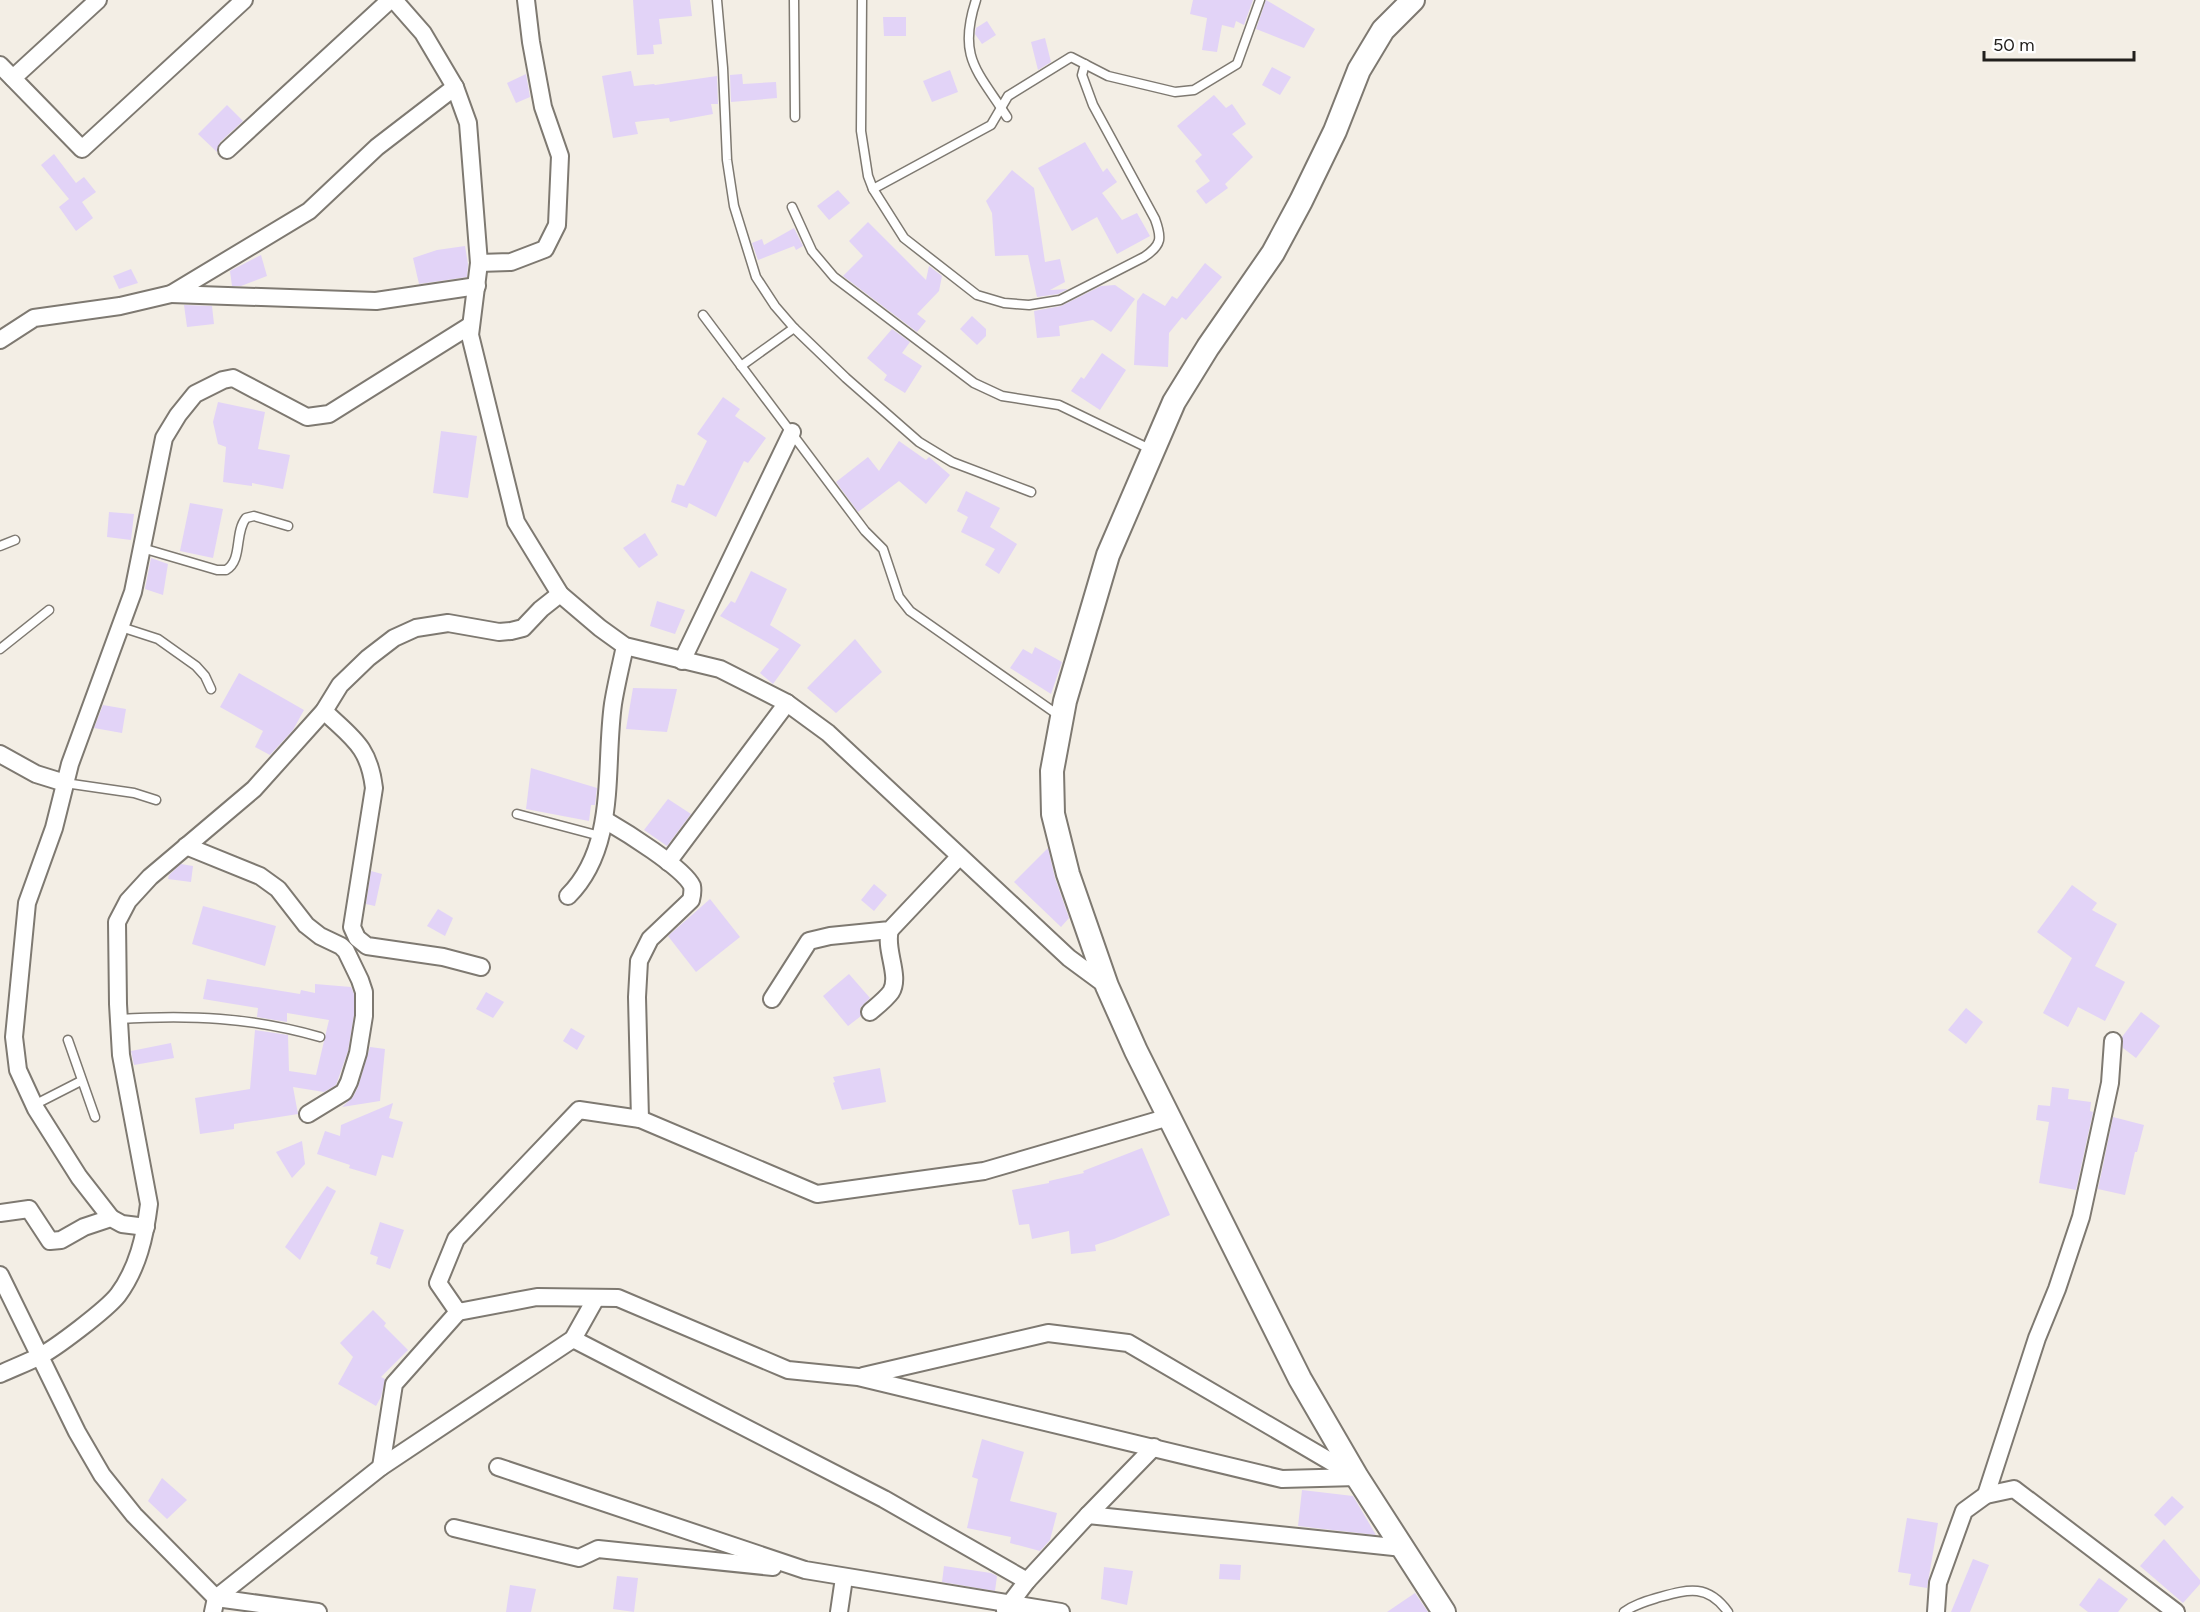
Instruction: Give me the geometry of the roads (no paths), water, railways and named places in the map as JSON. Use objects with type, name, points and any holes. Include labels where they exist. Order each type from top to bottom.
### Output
[{"type":"main road","points":[[1413,0],[1383,30],[1359,70],[1335,131],[1273,253],[1208,347],[1174,402],[1108,555],[1062,718],[1052,771],[1053,814],[1068,874],[1107,986],[1136,1051],[1300,1379],[1358,1477],[1444,1612]]},
{"type":"street","points":[[0,65],[82,149],[244,0]]},
{"type":"street","points":[[227,150],[392,0],[423,33],[455,87],[468,123],[479,263],[470,335],[516,522],[561,594],[625,646],[720,669],[787,703],[828,733],[1069,958],[1107,986]]},
{"type":"street","points":[[479,263],[511,262],[545,249],[557,225],[560,156],[543,107],[526,0]]},
{"type":"street","points":[[13,78],[94,1]]},
{"type":"street","points":[[171,294],[309,211],[376,147],[455,87]]},
{"type":"street","points":[[0,340],[34,318],[120,306],[171,294],[376,301],[477,286]]},
{"type":"street","points":[[146,1227],[122,1224],[111,1218],[79,1177],[34,1105],[18,1070],[14,1037],[27,903],[54,828],[70,764],[133,592],[164,438],[178,415],[195,394],[223,380],[233,378],[307,417],[329,414],[471,325]]},
{"type":"street","points":[[682,661],[792,432]]},
{"type":"street","points":[[0,1374],[40,1356],[91,1319],[117,1296],[139,1254],[146,1227],[148,1204],[121,1055],[119,1019],[117,922],[128,901],[137,889],[254,789],[324,711],[340,685],[368,658],[400,634],[416,628],[448,623],[511,632],[523,628],[541,609],[561,594]]},
{"type":"street","points":[[568,896],[581,883],[603,828],[613,705],[625,646]]},
{"type":"street","points":[[668,862],[787,703]]},
{"type":"street","points":[[324,711],[363,748],[372,767],[374,788],[352,927],[357,938],[367,946],[443,957],[481,967]]},
{"type":"street","points":[[0,754],[36,774],[65,783]]},
{"type":"street","points":[[603,828],[636,838],[668,862],[689,882],[693,894],[687,905],[650,939],[639,961],[640,1119]]},
{"type":"street","points":[[186,846],[260,876],[278,889],[306,925],[320,936],[341,945],[360,980],[364,992],[364,1016],[358,1053],[349,1082],[344,1092],[308,1114]]},
{"type":"street","points":[[870,1012],[892,991],[894,978],[888,946],[890,930],[959,857]]},
{"type":"street","points":[[772,999],[809,941],[830,936],[890,930]]},
{"type":"street","points":[[1986,1495],[2037,1338],[2057,1289],[2081,1217],[2110,1083],[2113,1041]]},
{"type":"street","points":[[458,1312],[438,1282],[456,1239],[579,1110],[640,1119],[817,1194],[984,1171],[1169,1117]]},
{"type":"street","points":[[0,1213],[29,1209],[50,1241],[62,1240],[84,1227],[111,1218]]},
{"type":"street","points":[[0,1275],[77,1432],[102,1475],[134,1515],[215,1605],[318,1612]]},
{"type":"street","points":[[381,1467],[394,1384],[458,1312],[537,1297],[618,1298],[788,1370],[858,1377],[1282,1479],[1358,1477]]},
{"type":"street","points":[[215,1605],[381,1467],[573,1339],[596,1298]]},
{"type":"street","points":[[858,1377],[1048,1334],[1128,1343],[1358,1477]]},
{"type":"street","points":[[573,1339],[884,1499],[1027,1581]]},
{"type":"street","points":[[1006,1608],[1027,1581],[1154,1447]]},
{"type":"street","points":[[498,1467],[805,1570]]},
{"type":"street","points":[[1936,1612],[1938,1583],[1964,1511],[1986,1495],[2014,1489],[2176,1612]]},
{"type":"street","points":[[1088,1515],[1403,1548]]},
{"type":"street","points":[[454,1528],[579,1558],[598,1549],[805,1570],[1006,1608],[1061,1612]]},
{"type":"street","points":[[838,1612],[844,1578]]},
{"type":"lane","points":[[717,0],[727,160],[734,206],[756,277],[775,306],[794,327],[846,378],[919,442],[952,462],[1031,492]]},
{"type":"lane","points":[[794,0],[795,117]]},
{"type":"lane","points":[[862,0],[861,131],[868,176],[873,189],[904,238],[977,295],[1004,303],[1029,305],[1060,300],[1144,257],[1155,250],[1159,242],[1160,233],[1155,219],[1093,105],[1082,75],[1085,64]]},
{"type":"lane","points":[[976,0],[970,17],[967,39],[972,63],[1007,117]]},
{"type":"lane","points":[[873,189],[991,125],[1008,96],[1071,57],[1108,76],[1175,92],[1194,90],[1237,64],[1260,0]]},
{"type":"lane","points":[[792,207],[812,250],[834,277],[974,383],[1002,396],[1059,405],[1153,451]]},
{"type":"lane","points":[[703,315],[865,531],[883,549],[899,597],[910,611],[1062,718]]},
{"type":"lane","points":[[741,366],[794,327]]},
{"type":"lane","points":[[142,548],[217,570],[226,570],[235,561],[241,525],[246,518],[254,516],[288,526]]},
{"type":"lane","points":[[0,546],[15,540]]},
{"type":"lane","points":[[0,650],[49,610]]},
{"type":"lane","points":[[120,627],[158,639],[196,666],[205,676],[211,689]]},
{"type":"lane","points":[[65,783],[134,793],[156,801]]},
{"type":"lane","points":[[517,814],[603,828]]},
{"type":"lane","points":[[119,1019],[176,1016],[266,1023],[320,1036]]},
{"type":"lane","points":[[68,1040],[95,1117]]},
{"type":"lane","points":[[34,1105],[81,1081]]},
{"type":"lane","points":[[1624,1612],[1634,1605],[1681,1591],[1695,1590],[1708,1593],[1728,1612]]}]
